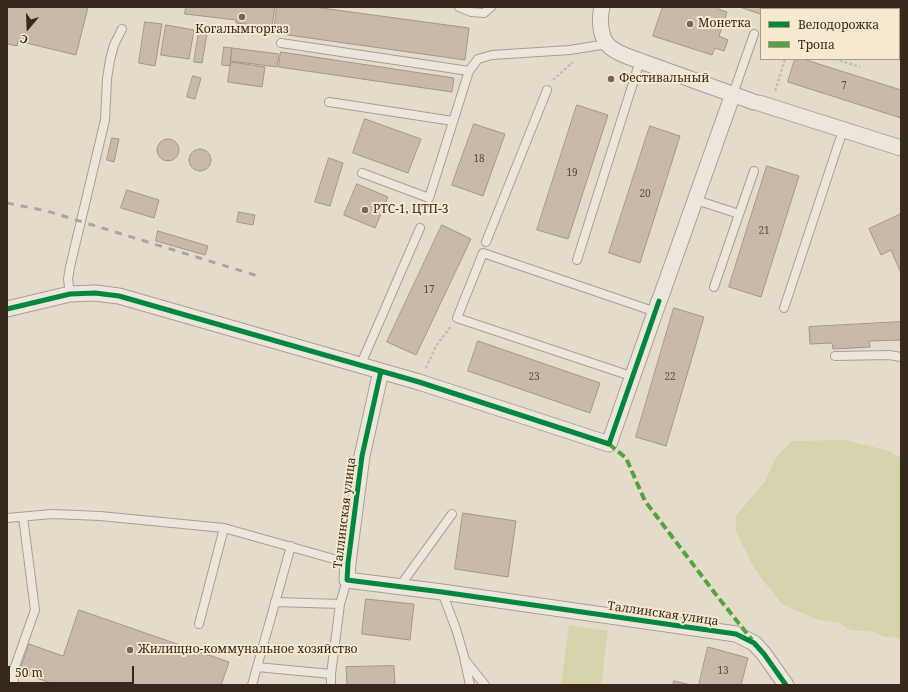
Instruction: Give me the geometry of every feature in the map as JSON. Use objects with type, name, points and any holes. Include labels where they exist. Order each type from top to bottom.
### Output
[{"type":"street","points":[[602,7],[601,22],[603,37],[607,44],[617,52],[761,104],[901,148]]},
{"type":"street","points":[[7,309],[70,294],[95,293],[119,296],[361,364],[609,444],[733,94]]},
{"type":"street","name":"Таллинская улица","points":[[381,371],[362,456],[347,580],[400,586],[736,634],[754,643],[764,654],[786,685]]},
{"type":"lane","points":[[459,7],[471,12],[484,13],[491,7]]},
{"type":"lane","points":[[70,294],[68,279],[70,267],[105,120],[107,79],[110,60],[114,46],[122,29]]},
{"type":"lane","points":[[733,94],[754,34]]},
{"type":"lane","points":[[281,43],[469,71]]},
{"type":"lane","points":[[362,173],[429,198],[469,71],[478,59],[492,55],[570,50],[607,44]]},
{"type":"lane","points":[[577,260],[640,61]]},
{"type":"lane","points":[[547,90],[457,318],[634,377]]},
{"type":"lane","points":[[329,102],[453,121]]},
{"type":"lane","points":[[784,308],[843,130]]},
{"type":"lane","points":[[714,287],[754,171]]},
{"type":"lane","points":[[696,200],[739,214]]},
{"type":"lane","points":[[361,364],[420,228]]},
{"type":"lane","points":[[485,247],[658,304]]},
{"type":"lane","points":[[835,356],[889,355],[901,357]]},
{"type":"lane","points":[[7,518],[52,514],[100,516],[224,528],[348,563]]},
{"type":"lane","points":[[400,586],[452,514]]},
{"type":"lane","points":[[15,685],[12,675],[35,610],[23,517]]},
{"type":"lane","points":[[199,624],[224,528]]},
{"type":"lane","points":[[252,685],[291,546]]},
{"type":"lane","points":[[331,685],[331,674],[340,604],[347,580]]},
{"type":"lane","points":[[442,592],[456,629],[470,685]]},
{"type":"lane","points":[[275,602],[340,604]]},
{"type":"lane","points":[[464,660],[485,685]]},
{"type":"lane","points":[[257,667],[331,674]]},
{"type":"path","points":[[547,90],[552,82],[590,47]]},
{"type":"path","points":[[761,104],[784,60]]},
{"type":"path","points":[[838,60],[860,67]]},
{"type":"path","points":[[420,382],[436,346],[457,318]]},
{"type":"shaded area","points":[[845,440],[889,451],[901,458],[900,638],[884,637],[875,632],[851,630],[839,623],[818,620],[782,604],[762,579],[751,562],[736,532],[736,516],[765,481],[777,456],[792,441]]},
{"type":"shaded area","points":[[569,625],[608,631],[601,685],[561,685]]},
{"type":"building","points":[[7,7],[88,7],[76,55],[18,41],[17,46],[7,44]]},
{"type":"building","name":"Когалымгоргаз","points":[[186,7],[275,7],[272,27],[236,23],[236,20],[185,14]]},
{"type":"building","points":[[277,7],[314,7],[469,28],[465,60],[274,33]]},
{"type":"building","name":"Монетка","points":[[663,7],[718,7],[718,9],[727,12],[719,36],[728,40],[724,51],[715,48],[712,55],[653,36]]},
{"type":"building","points":[[740,7],[767,7],[760,8],[760,14]]},
{"type":"building","points":[[818,7],[843,7],[842,8]]},
{"type":"building","points":[[145,22],[162,24],[155,66],[139,63]]},
{"type":"building","points":[[166,25],[194,30],[189,59],[161,55]]},
{"type":"building","points":[[199,32],[207,34],[202,63],[194,62]]},
{"type":"building","points":[[224,47],[232,48],[230,66],[222,65]]},
{"type":"building","points":[[232,48],[279,54],[277,67],[231,61]]},
{"type":"building","points":[[281,52],[454,78],[452,92],[279,67]]},
{"type":"building","points":[[795,60],[806,60],[901,90],[901,118],[788,82]]},
{"type":"building","points":[[231,62],[265,67],[262,87],[228,82]]},
{"type":"building","points":[[193,76],[201,78],[195,99],[187,97]]},
{"type":"building","points":[[577,105],[608,115],[568,239],[537,230]]},
{"type":"building","points":[[365,119],[421,139],[408,173],[353,153]]},
{"type":"building","points":[[474,124],[505,134],[483,196],[452,185]]},
{"type":"building","points":[[650,126],[680,136],[640,263],[609,253]]},
{"type":"building","points":[[112,138],[119,139],[114,162],[107,160]]},
{"type":"building","points":[[168,139],[176,142],[179,150],[176,158],[168,161],[160,158],[157,150],[160,142]]},
{"type":"building","points":[[200,149],[208,152],[211,160],[208,168],[200,171],[192,168],[189,160],[192,152]]},
{"type":"building","points":[[329,158],[343,163],[330,206],[315,202]]},
{"type":"building","points":[[767,166],[799,176],[761,297],[729,287]]},
{"type":"building","name":"РТС-1, ЦТП-3","points":[[357,184],[388,197],[375,228],[344,215]]},
{"type":"building","points":[[127,190],[159,200],[154,218],[121,208]]},
{"type":"building","points":[[239,212],[255,215],[253,225],[237,222]]},
{"type":"building","points":[[901,214],[901,273],[891,250],[881,255],[869,229]]},
{"type":"building","points":[[442,225],[471,239],[416,355],[387,342]]},
{"type":"building","points":[[158,231],[208,246],[205,255],[156,241]]},
{"type":"building","points":[[674,308],[704,317],[666,446],[636,437]]},
{"type":"building","points":[[901,322],[901,340],[869,341],[870,347],[833,349],[832,343],[810,344],[809,327]]},
{"type":"building","points":[[478,341],[600,383],[590,413],[468,371]]},
{"type":"building","points":[[463,513],[516,521],[508,577],[455,569]]},
{"type":"building","points":[[366,599],[414,604],[410,640],[362,634]]},
{"type":"building","name":"Жилищно-коммунальное хозяйство","points":[[79,610],[229,662],[221,685],[57,685],[19,672],[29,644],[63,656]]},
{"type":"building","points":[[708,647],[748,658],[741,685],[699,685]]},
{"type":"building","points":[[394,666],[395,685],[347,685],[346,667]]},
{"type":"building","points":[[674,681],[691,685],[673,685]]},
{"type":"railway","points":[[7,203],[47,211],[258,276]]},
{"type":"marked path","points":[[609,444],[626,458],[645,501],[752,640]]},
{"type":"cycle path","points":[[7,309],[70,294],[95,293],[119,296],[419,382],[609,444],[659,301]]},
{"type":"cycle path","points":[[381,371],[362,456],[347,580],[736,634],[754,643],[764,654],[786,685]]},
{"type":"place","name":"Когалымгоргаз","points":[[242,17]]},
{"type":"place","name":"Монетка","points":[[690,24]]},
{"type":"place","name":"Фестивальный","points":[[611,79]]},
{"type":"place","name":"РТС-1, ЦТП-3","points":[[365,210]]},
{"type":"place","name":"Жилищно-коммунальное хозяйство","points":[[130,650]]}]
